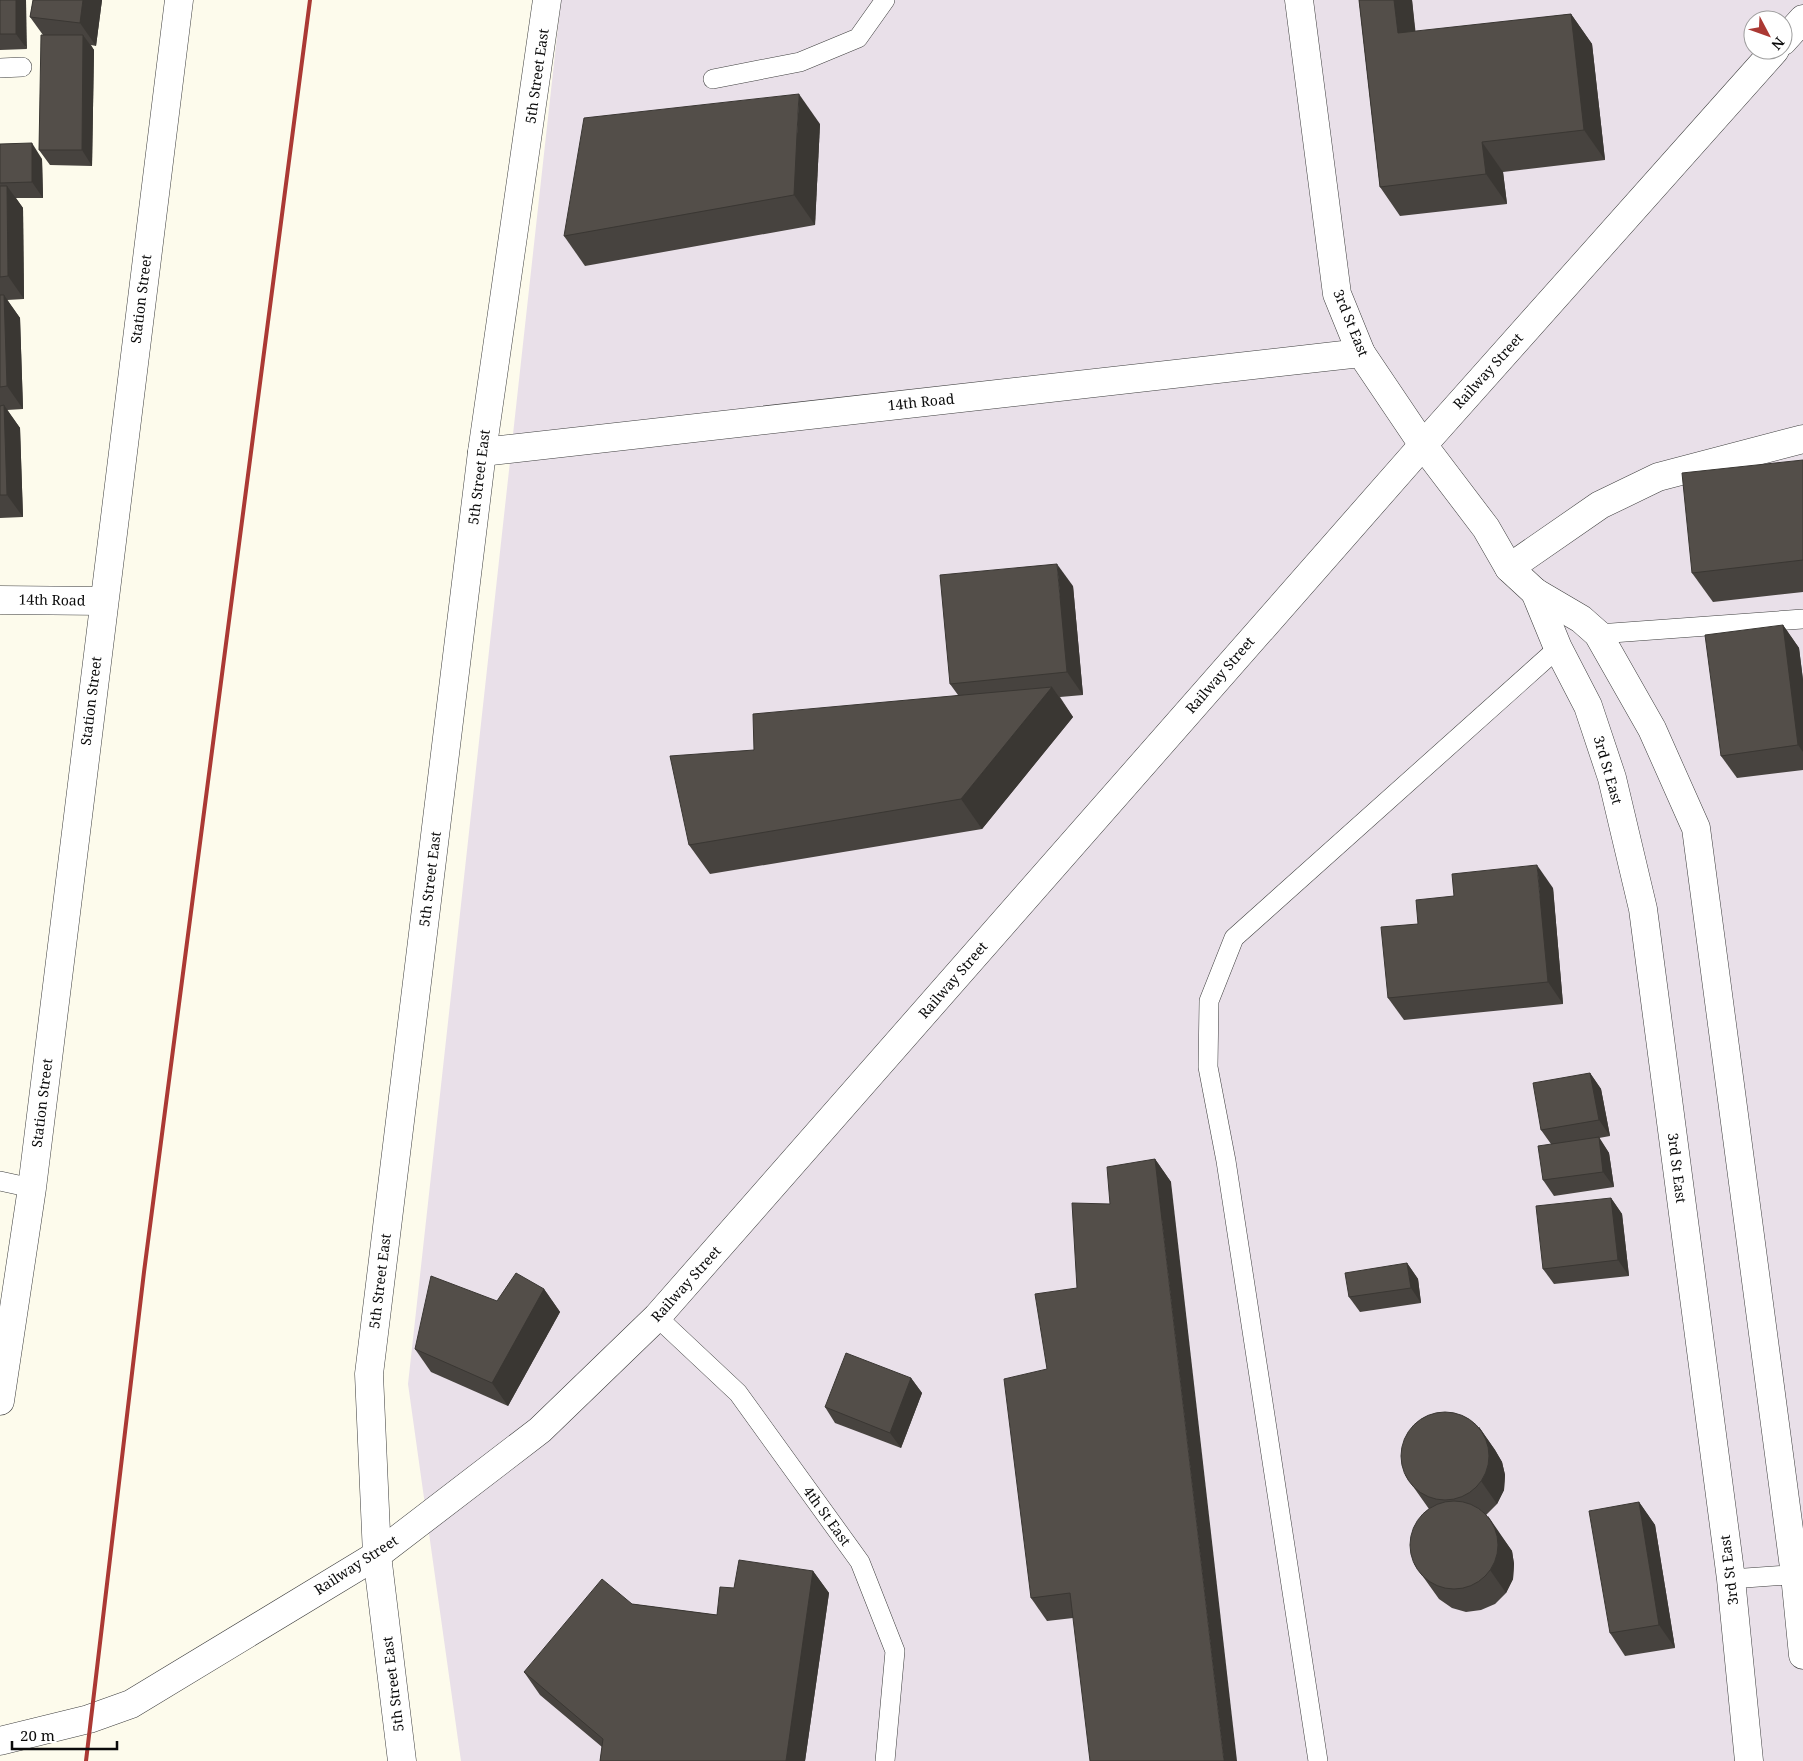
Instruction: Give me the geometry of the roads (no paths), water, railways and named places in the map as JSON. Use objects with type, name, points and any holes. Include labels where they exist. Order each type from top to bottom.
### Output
[{"type":"street","name":"Station Street","points":[[0,1401],[32,1188],[103,601],[179,0]]},
{"type":"street","name":"5th Street East","points":[[402,1761],[377,1555],[369,1374],[482,452],[547,0]]},
{"type":"street","name":"3rd St East","points":[[1299,0],[1337,294],[1361,353],[1423,445],[1486,528],[1509,568],[1535,592],[1581,619],[1598,634],[1652,729],[1696,828],[1799,1574],[1803,1655]]},
{"type":"street","points":[[1793,30],[1803,19]]},
{"type":"street","name":"Railway Street","points":[[0,1740],[90,1719],[131,1704],[377,1555],[540,1430],[657,1317],[1423,445],[1766,60]]},
{"type":"street","name":"14th Road","points":[[482,452],[1361,353]]},
{"type":"street","points":[[1509,568],[1600,505],[1658,476],[1803,439]]},
{"type":"street","name":"3rd St East","points":[[1535,592],[1558,648],[1591,715],[1612,778],[1643,909],[1731,1579],[1749,1761]]},
{"type":"street","name":"14th Road","points":[[0,600],[103,601]]},
{"type":"lane","points":[[713,80],[800,62],[858,38],[885,0]]},
{"type":"lane","points":[[0,68],[22,67]]},
{"type":"lane","points":[[1598,634],[1803,619]]},
{"type":"lane","points":[[1318,1761],[1228,1171],[1208,1067],[1209,1000],[1234,938],[1558,648]]},
{"type":"lane","points":[[0,1182],[32,1188]]},
{"type":"lane","name":"4th St East","points":[[657,1317],[738,1393],[860,1562],[895,1651],[885,1761]]},
{"type":"lane","points":[[1731,1579],[1799,1574]]},
{"type":"railway","points":[[86,1761],[144,1272],[310,0]]}]
